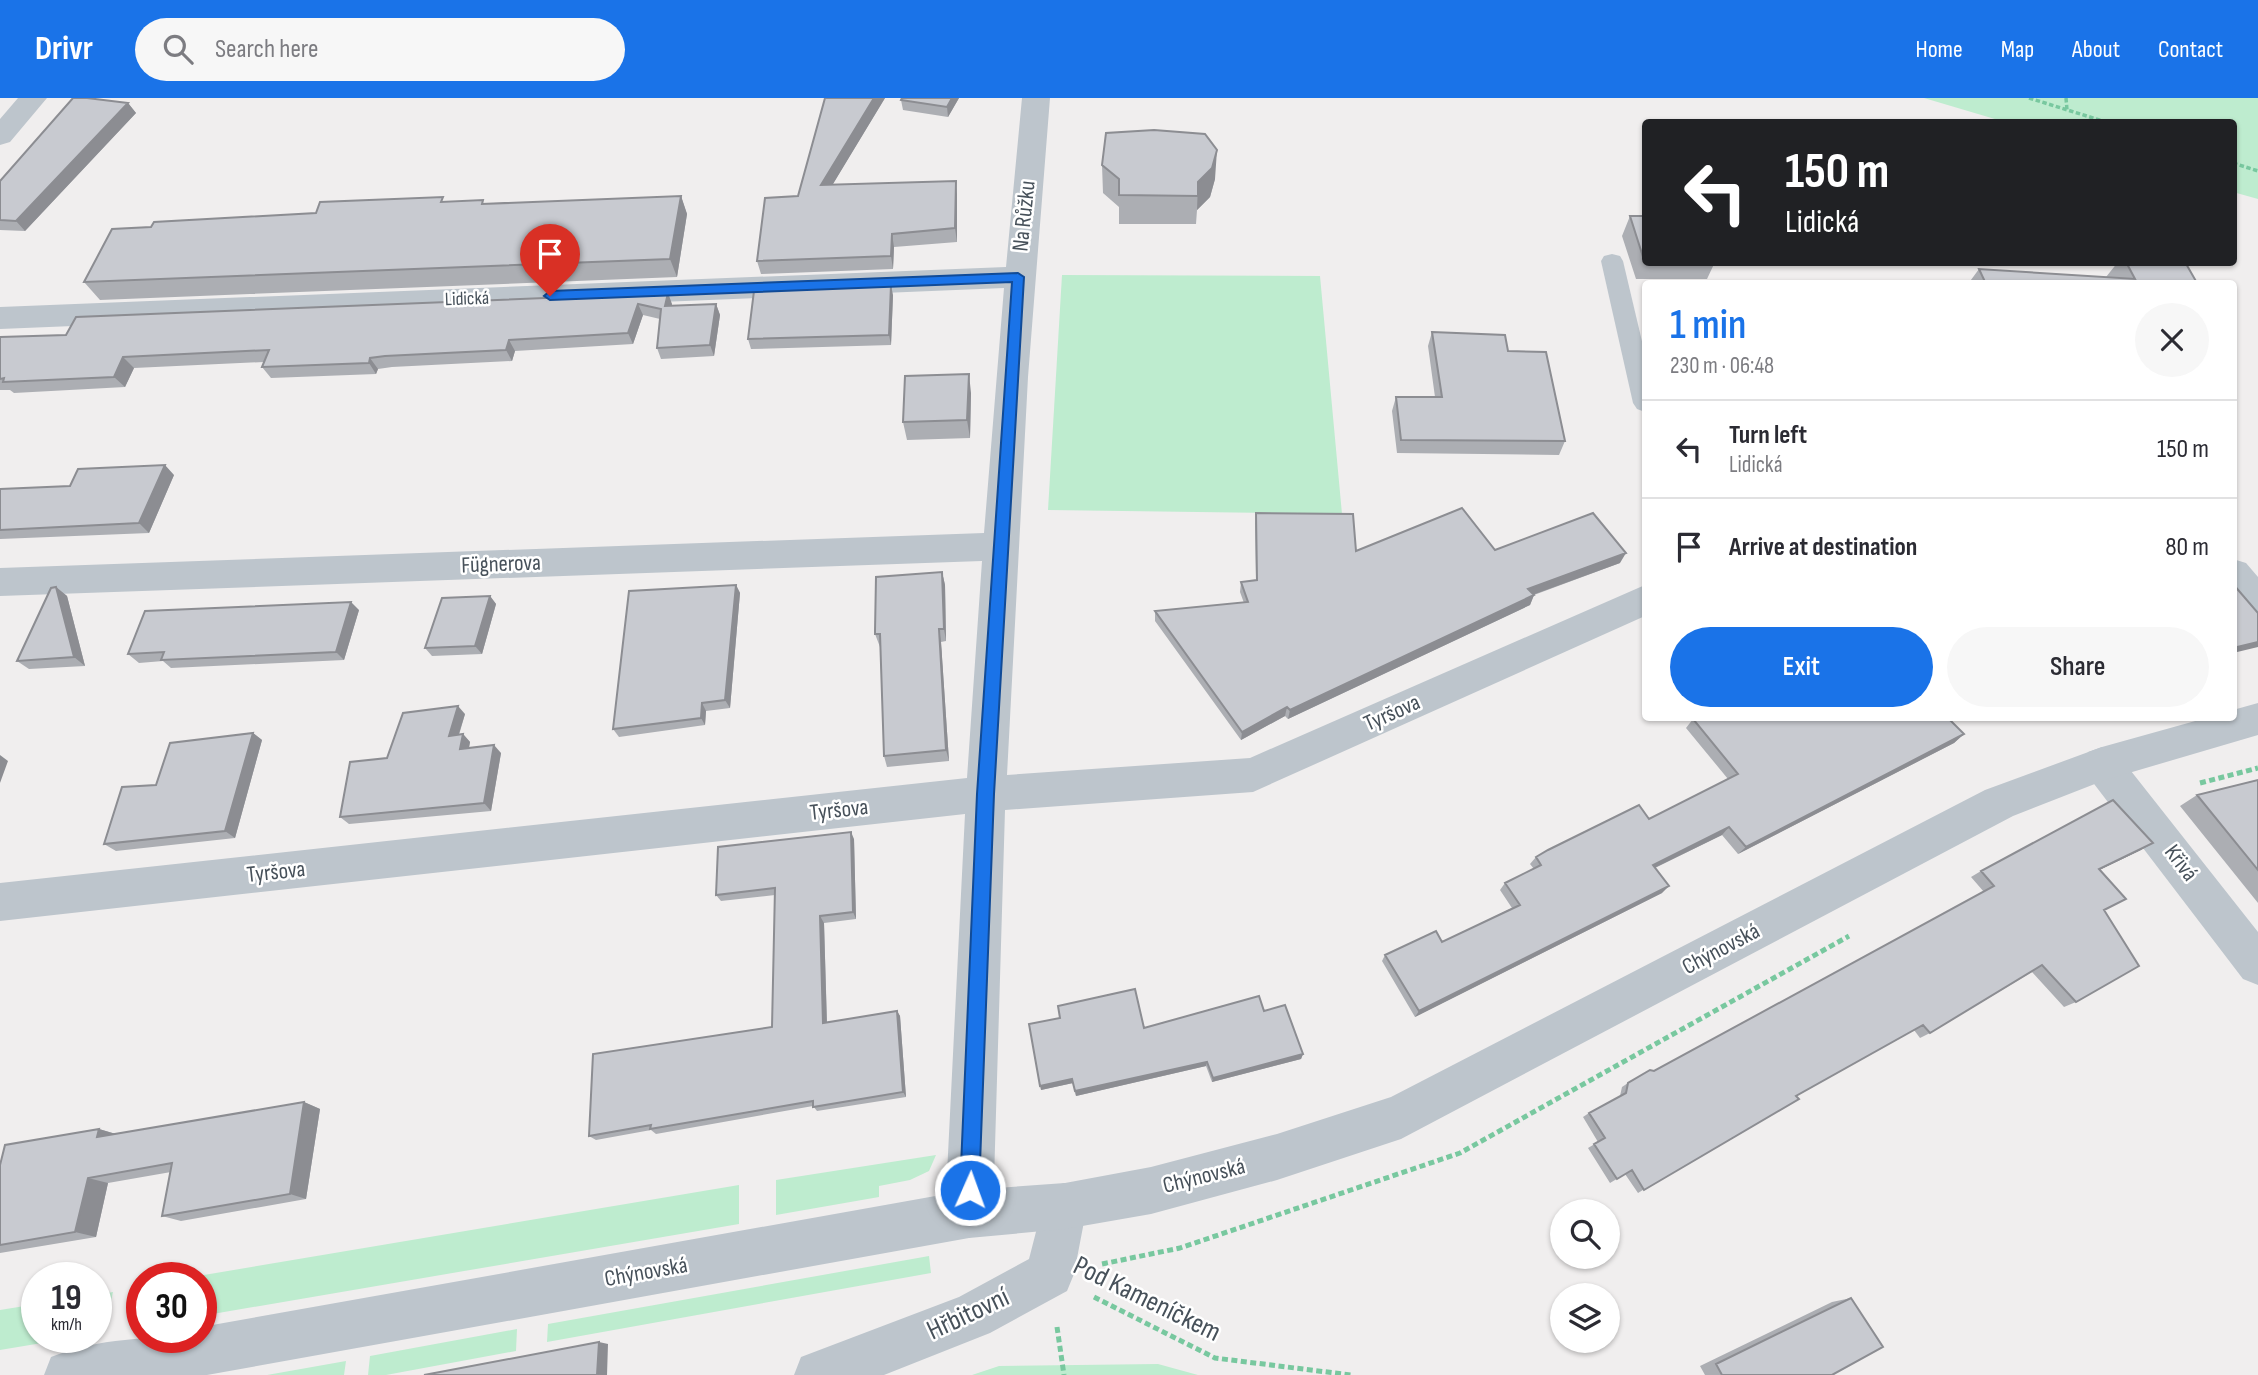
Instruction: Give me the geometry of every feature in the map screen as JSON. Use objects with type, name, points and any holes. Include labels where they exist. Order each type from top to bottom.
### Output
[{"type":"street","points":[[0,136],[33,98]]},
{"type":"street","name":"Na Růžku","points":[[969,1214],[985,794],[1018,277],[1036,98]]},
{"type":"street","name":"Lidická","points":[[0,318],[1018,277]]},
{"type":"street","name":"Fügnerova","points":[[0,582],[1002,545]]},
{"type":"street","points":[[2237,578],[2258,602]]},
{"type":"street","name":"Tyršova","points":[[0,902],[985,794],[1253,775],[1642,601]]},
{"type":"street","name":"Chýnovská","points":[[69,1375],[969,1214],[1064,1206],[1177,1184],[1302,1151],[1401,1116],[1999,803],[2102,764],[2258,719]]},
{"type":"street","name":"Křivá","points":[[2102,764],[2258,965]]},
{"type":"street","points":[[1050,1274],[1064,1206]]},
{"type":"street","name":"Hřbitovní","points":[[820,1375],[972,1316],[1050,1274]]},
{"type":"lane","points":[[1612,261],[1642,390]]},
{"type":"path","points":[[2029,98],[2096,119]]},
{"type":"path","points":[[2066,98],[2067,110]]},
{"type":"path","points":[[2237,164],[2258,171]]},
{"type":"path","points":[[2196,785],[2258,768]]},
{"type":"path","points":[[1050,1274],[1180,1248]]},
{"type":"path","name":"Pod Kameníčkem","points":[[1050,1274],[1215,1357],[1351,1375]]},
{"type":"green space","points":[[1924,98],[2258,98],[2258,199],[2237,193],[2237,119],[1995,119]]},
{"type":"green space","points":[[1062,275],[1320,276],[1342,514],[1048,510]]},
{"type":"green space","points":[[936,1155],[929,1171],[910,1180],[879,1186],[879,1197],[776,1215],[776,1180]]},
{"type":"green space","points":[[739,1185],[739,1224],[217,1313],[217,1273]]},
{"type":"green space","points":[[929,1256],[931,1273],[547,1342],[548,1324]]},
{"type":"green space","points":[[21,1307],[21,1346],[0,1350],[0,1310]]},
{"type":"green space","points":[[517,1329],[516,1351],[386,1375],[368,1375],[370,1356]]},
{"type":"green space","points":[[346,1361],[344,1375],[267,1375]]},
{"type":"green space","points":[[1158,1364],[1198,1375],[972,1375],[999,1366]]},
{"type":"building","points":[[73,98],[128,103],[16,221],[0,220],[0,181]]},
{"type":"building","points":[[825,98],[874,98],[821,185],[956,181],[955,228],[892,234],[891,256],[757,261],[765,198],[798,196]]},
{"type":"building","points":[[952,98],[947,107],[901,100]]},
{"type":"building","points":[[1154,130],[1205,134],[1217,150],[1212,168],[1198,182],[1198,196],[1119,195],[1119,179],[1102,165],[1106,133]]},
{"type":"building","points":[[681,196],[670,259],[84,282],[112,229],[151,227],[154,222],[316,213],[320,202],[443,197],[441,202],[483,200],[482,204]]},
{"type":"building","points":[[1630,216],[1642,216],[1642,254]]},
{"type":"building","points":[[2128,266],[2187,266],[2195,280],[1984,280],[1979,269],[2135,279]]},
{"type":"building","points":[[891,285],[889,335],[748,339],[754,291]]},
{"type":"building","points":[[668,293],[665,306],[716,304],[710,345],[657,348],[661,309],[638,304],[628,333],[509,340],[506,350],[385,356],[370,358],[369,363],[262,367],[269,350],[123,357],[114,377],[3,382],[4,378],[0,379],[0,337],[66,335],[76,317]]},
{"type":"building","points":[[1432,332],[1505,335],[1508,351],[1546,352],[1565,441],[1401,440],[1396,397],[1442,397]]},
{"type":"building","points":[[969,374],[967,420],[903,422],[905,376]]},
{"type":"building","points":[[165,465],[139,523],[0,530],[0,489],[70,486],[78,469]]},
{"type":"building","points":[[1462,508],[1495,550],[1593,513],[1626,553],[1528,589],[1534,595],[1290,710],[1287,707],[1242,732],[1155,611],[1248,602],[1241,582],[1257,580],[1256,513],[1353,514],[1356,551]]},
{"type":"building","points":[[942,572],[944,629],[939,629],[946,750],[884,756],[880,634],[875,634],[876,577]]},
{"type":"building","points":[[736,585],[725,700],[702,703],[701,718],[613,729],[629,591]]},
{"type":"building","points":[[56,587],[74,657],[17,661],[51,588]]},
{"type":"building","points":[[2237,589],[2258,613],[2258,642],[2237,647]]},
{"type":"building","points":[[490,596],[475,646],[425,648],[442,598]]},
{"type":"building","points":[[351,602],[336,652],[161,660],[164,652],[128,654],[145,611]]},
{"type":"building","points":[[458,706],[449,736],[463,734],[460,749],[494,745],[484,803],[340,817],[350,762],[387,758],[403,713]]},
{"type":"building","points":[[1695,721],[1951,721],[1964,734],[1746,847],[1729,827],[1653,865],[1669,886],[1419,1011],[1385,955],[1436,931],[1442,942],[1520,905],[1505,883],[1541,865],[1536,857],[1548,850],[1639,805],[1649,819],[1738,774]]},
{"type":"building","points":[[253,733],[225,831],[104,844],[122,787],[156,785],[170,743]]},
{"type":"building","points":[[2258,780],[2258,870],[2197,795]]},
{"type":"building","points":[[2113,800],[2153,843],[2099,869],[2126,899],[2104,910],[2139,966],[2076,1002],[2042,965],[1930,1033],[1923,1025],[1796,1096],[1799,1099],[1644,1190],[1632,1170],[1617,1179],[1594,1144],[1605,1138],[1589,1113],[1626,1093],[1628,1083],[1994,886],[1981,871]]},
{"type":"building","points":[[851,832],[853,912],[820,916],[823,1023],[897,1011],[903,1092],[813,1107],[813,1101],[650,1129],[651,1125],[589,1136],[593,1054],[772,1027],[775,888],[716,895],[718,847]]},
{"type":"building","points":[[1135,989],[1144,1028],[1259,996],[1264,1011],[1285,1005],[1303,1054],[1213,1078],[1207,1062],[1075,1091],[1072,1079],[1040,1086],[1029,1024],[1060,1018],[1058,1006]]},
{"type":"building","points":[[304,1102],[290,1194],[162,1216],[172,1163],[88,1178],[75,1232],[0,1245],[0,1165],[5,1145],[99,1129],[97,1137]]},
{"type":"building","points":[[1851,1298],[1883,1347],[1832,1375],[1722,1375],[1716,1364]]},
{"type":"building","points":[[599,1342],[597,1375],[424,1375]]},
{"type":"route","points":[[550,296],[1018,277],[985,794],[970,1190]]}]
